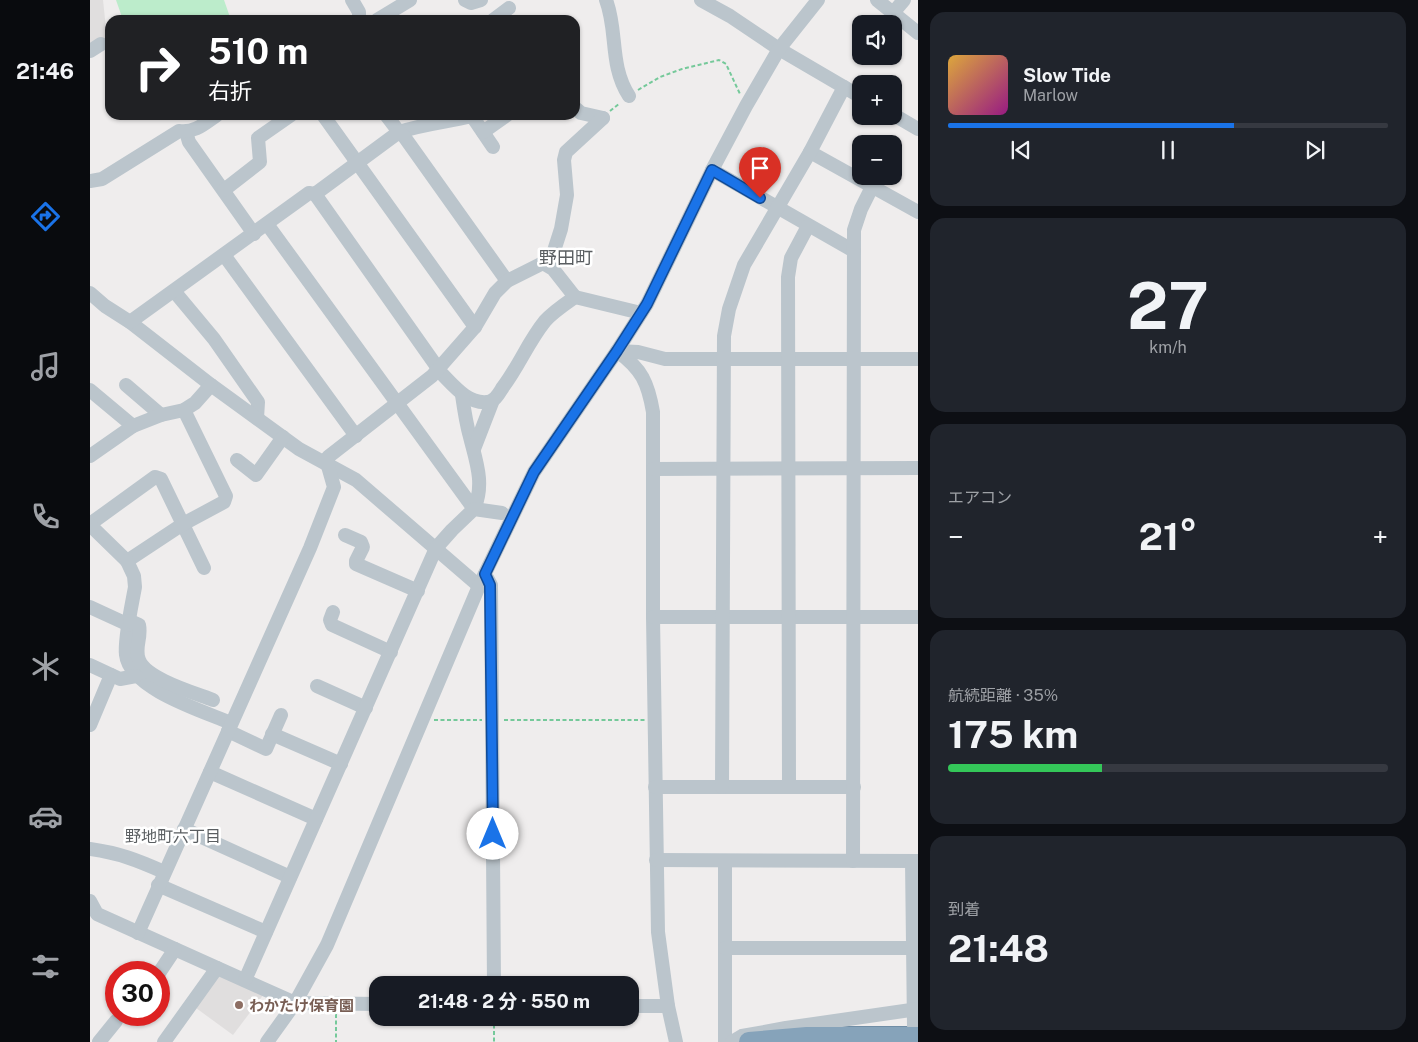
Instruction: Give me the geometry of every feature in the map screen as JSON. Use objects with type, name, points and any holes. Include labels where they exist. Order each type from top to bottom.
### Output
[{"type":"highway","points":[[749,1042],[807,1037],[916,1032]]},
{"type":"street","points":[[352,0],[359,15]]},
{"type":"street","points":[[388,15],[410,0]]},
{"type":"street","points":[[465,0],[471,3],[481,0]]},
{"type":"street","points":[[606,0],[617,64],[625,90],[629,96]]},
{"type":"street","points":[[700,0],[730,16],[779,49],[852,92]]},
{"type":"street","points":[[267,1042],[295,1003],[327,945],[482,580],[534,472],[641,313],[746,106],[779,49],[818,0]]},
{"type":"street","points":[[877,0],[918,33]]},
{"type":"street","points":[[893,13],[904,0]]},
{"type":"street","points":[[500,15],[509,8]]},
{"type":"street","points":[[722,787],[724,336],[729,309],[744,265],[810,152],[844,87]]},
{"type":"street","points":[[580,112],[603,118]]},
{"type":"street","points":[[138,933],[310,548],[334,487],[328,466],[328,457],[432,376],[475,327],[495,294],[507,281],[543,263],[552,254],[568,195],[564,160],[566,152],[603,118]]},
{"type":"street","points":[[90,181],[102,179],[179,131],[196,130],[210,120]]},
{"type":"street","points":[[224,190],[260,162],[258,138],[283,120]]},
{"type":"street","points":[[327,120],[475,327]]},
{"type":"street","points":[[390,120],[403,135],[507,281]]},
{"type":"street","points":[[130,322],[309,193],[314,194],[399,132],[420,125],[449,120]]},
{"type":"street","points":[[474,120],[493,147]]},
{"type":"street","points":[[482,132],[501,120]]},
{"type":"street","points":[[902,120],[918,129]]},
{"type":"street","points":[[186,132],[189,142],[254,234]]},
{"type":"street","points":[[810,152],[918,212]]},
{"type":"street","points":[[712,170],[776,208],[854,250]]},
{"type":"street","points":[[853,861],[854,230],[861,208],[872,187]]},
{"type":"street","points":[[314,194],[439,369],[462,395],[477,401],[487,402],[493,400]]},
{"type":"street","points":[[267,224],[474,508],[502,513]]},
{"type":"street","points":[[789,786],[788,278],[791,258],[808,226]]},
{"type":"street","points":[[224,256],[356,436]]},
{"type":"street","points":[[543,263],[553,269],[575,297],[641,313]]},
{"type":"street","points":[[174,291],[214,339],[258,402],[257,418]]},
{"type":"street","points":[[90,293],[283,437],[328,466],[356,480],[436,548],[490,585],[493,720],[494,976]]},
{"type":"street","points":[[474,448],[493,400],[516,370],[536,334],[546,320],[575,297]]},
{"type":"street","points":[[617,351],[638,352],[665,359],[918,359]]},
{"type":"street","points":[[617,351],[636,367],[646,381],[653,412],[653,616],[658,932],[668,1006],[676,1042]]},
{"type":"street","points":[[126,385],[161,415]]},
{"type":"street","points":[[90,456],[133,426],[161,415],[184,410],[194,403],[211,385]]},
{"type":"street","points":[[90,390],[133,426]]},
{"type":"street","points":[[245,980],[436,548],[474,508],[477,500],[478,462],[466,419],[462,395]]},
{"type":"street","points":[[127,561],[183,524],[224,502],[226,496],[184,410]]},
{"type":"street","points":[[237,460],[256,475],[283,437]]},
{"type":"street","points":[[653,469],[918,468]]},
{"type":"street","points":[[204,568],[161,478],[155,477],[90,524],[127,561],[134,576],[135,587],[126,654],[128,665],[136,676],[154,690],[229,727],[266,749],[280,715]]},
{"type":"street","points":[[345,535],[361,542],[363,547],[356,564],[418,591]]},
{"type":"street","points":[[90,607],[129,623],[139,625],[140,632],[137,650],[139,660],[146,670],[161,679],[213,700]]},
{"type":"street","points":[[333,612],[330,620],[332,625],[391,652]]},
{"type":"street","points":[[653,616],[918,617]]},
{"type":"street","points":[[90,665],[120,679],[136,676]]},
{"type":"street","points":[[90,725],[111,675]]},
{"type":"street","points":[[317,686],[366,708]]},
{"type":"street","points":[[272,734],[341,764]]},
{"type":"street","points":[[210,772],[316,819]]},
{"type":"street","points":[[655,787],[854,787]]},
{"type":"street","points":[[184,829],[290,877]]},
{"type":"street","points":[[90,849],[116,853],[132,858],[161,879],[266,932]]},
{"type":"street","points":[[656,860],[915,861],[916,1032]]},
{"type":"street","points":[[725,861],[725,1042]]},
{"type":"street","points":[[90,901],[92,919],[138,933],[295,1003],[369,1004]]},
{"type":"street","points":[[725,948],[915,948]]},
{"type":"street","points":[[166,961],[174,949]]},
{"type":"street","points":[[164,1042],[217,968]]},
{"type":"street","points":[[639,1006],[668,1006]]},
{"type":"street","points":[[732,1042],[742,1036],[786,1028],[915,1009]]},
{"type":"street","points":[[99,1042],[112,1026]]},
{"type":"path","points":[[603,118],[629,96],[660,76],[719,60],[726,64],[746,106]]},
{"type":"path","points":[[422,720],[654,720]]},
{"type":"path","points":[[336,1004],[336,1042]]},
{"type":"path","points":[[494,1026],[494,1042]]},
{"type":"shaded area","points":[[90,0],[103,0],[105,39],[90,48]]},
{"type":"shaded area","points":[[217,974],[264,994],[233,1035],[196,1008]]},
{"type":"green space","points":[[116,0],[224,0],[229,15],[121,15]]},
{"type":"place","name":"わかたけ保育園","points":[[239,1005]]},
{"type":"district","name":"野田町","points":[[566,257]]},
{"type":"district","name":"野地町六丁目","points":[[173,836]]},
{"type":"route","points":[[493,834],[490,585],[485,574],[534,472],[647,304],[712,170],[760,198]]}]
